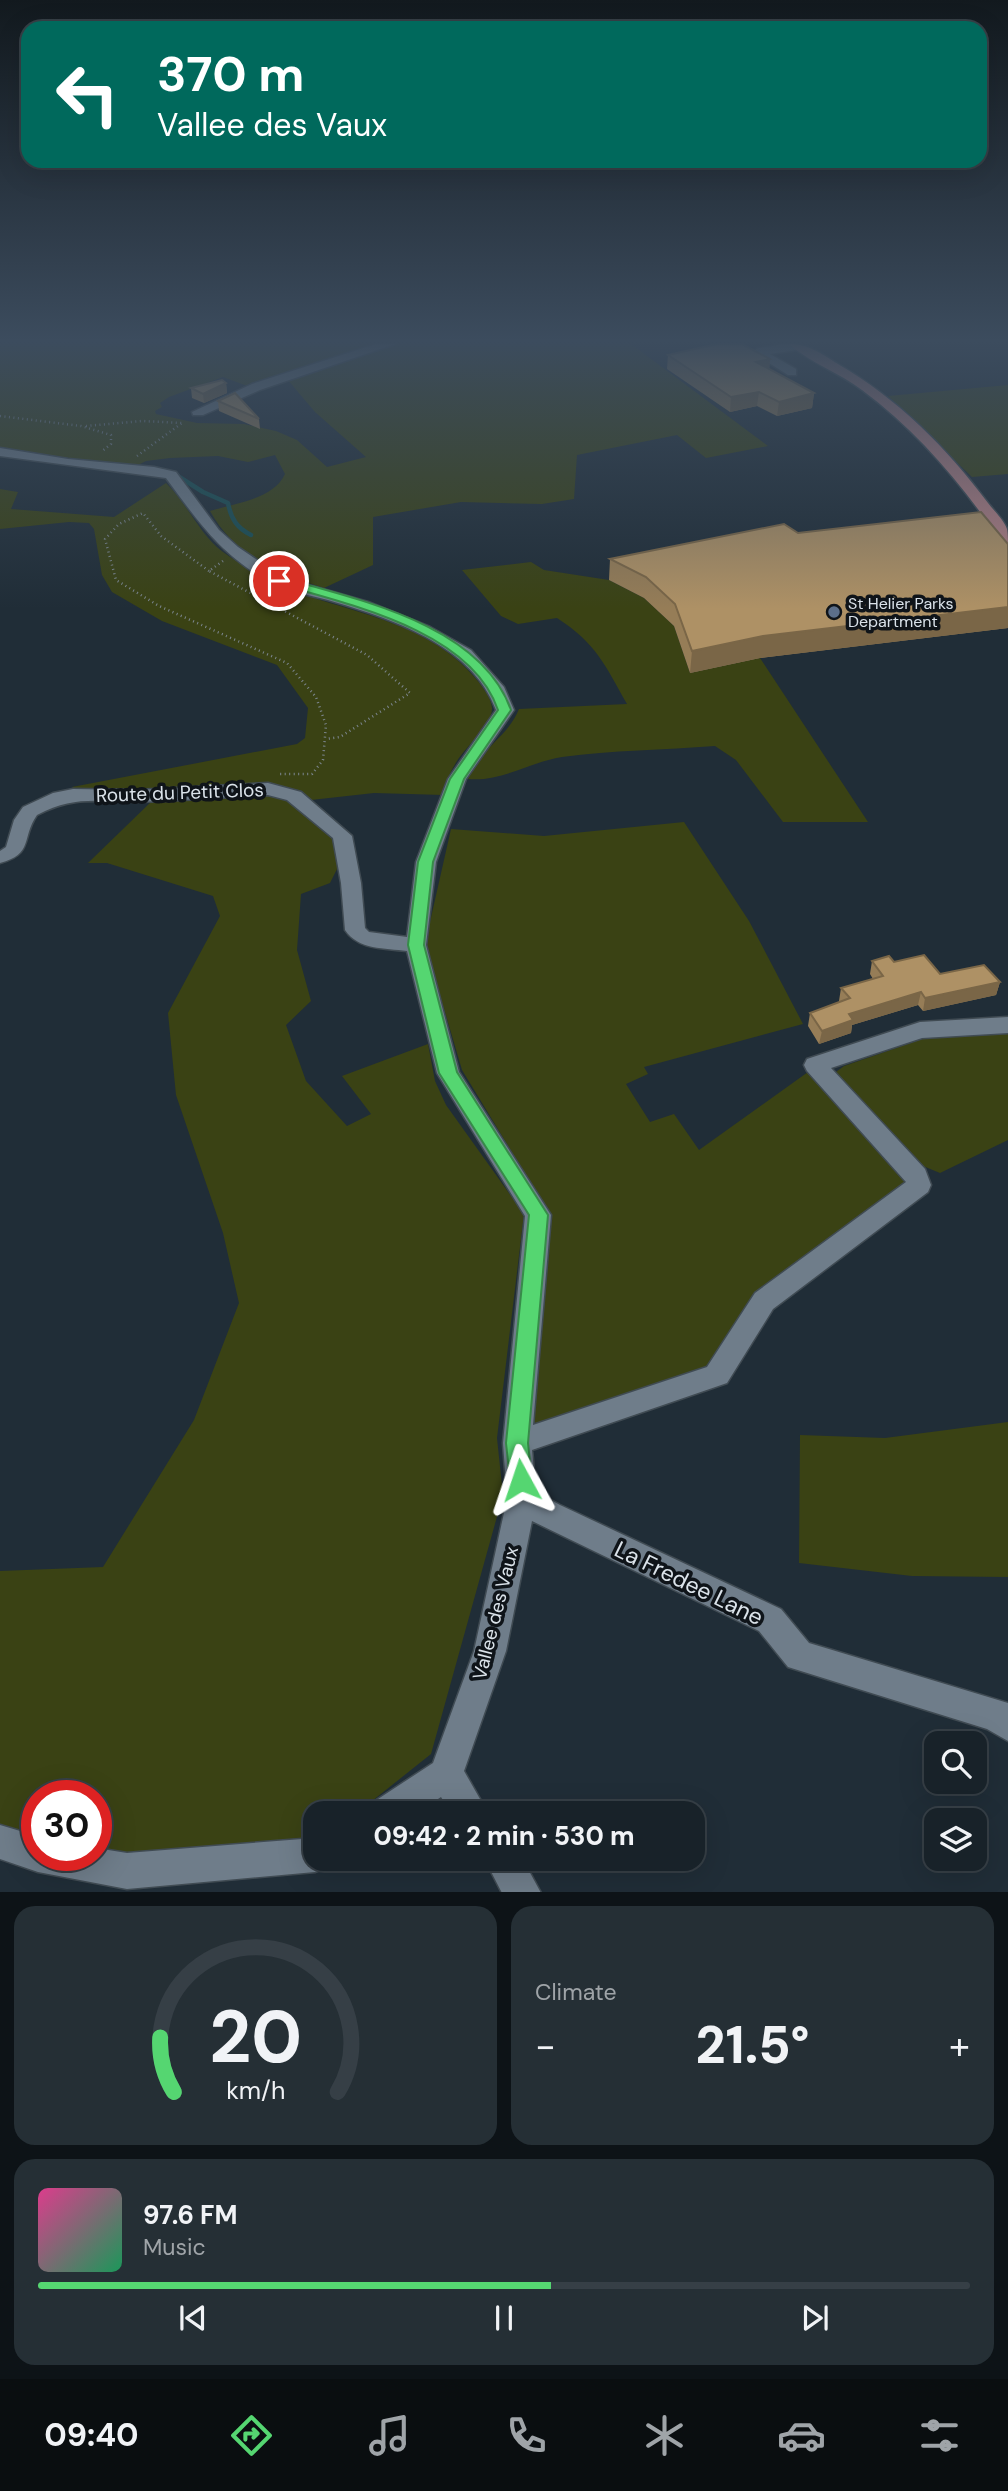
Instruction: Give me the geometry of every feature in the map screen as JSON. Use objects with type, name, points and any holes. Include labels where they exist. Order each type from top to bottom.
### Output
[{"type":"main road","points":[[918,432],[984,503],[1008,541]]},
{"type":"street","name":"Vallee des Vaux","points":[[0,452],[171,475],[214,533],[251,564],[279,581],[362,605],[424,630],[465,654],[498,691],[505,710],[457,779],[426,862],[416,945],[448,1073],[538,1215],[517,1443],[522,1499],[490,1651],[446,1774]]},
{"type":"street","name":"Route du Petit Clos","points":[[0,857],[12,853],[16,847],[24,820],[30,811],[53,800],[73,795],[137,796],[268,789],[294,796],[342,836],[351,883],[355,930],[363,938],[416,945]]},
{"type":"street","points":[[517,1443],[717,1375],[764,1301],[919,1185],[916,1176],[814,1065],[920,1030],[1008,1025]]},
{"type":"street","name":"La Fredee Lane","points":[[522,1499],[549,1516],[770,1620],[799,1656],[996,1715],[1008,1725]]},
{"type":"street","points":[[405,1801],[446,1774],[463,1801]]},
{"type":"street","points":[[0,1842],[21,1849]]},
{"type":"street","points":[[112,1868],[127,1871],[303,1856]]},
{"type":"street","points":[[509,1871],[523,1892]]},
{"type":"path","points":[[100,453],[111,444],[111,435],[102,432]]},
{"type":"path","points":[[128,462],[168,432]]},
{"type":"path","points":[[272,774],[312,774],[323,760],[326,725],[316,697],[287,663],[159,606],[116,580],[105,539],[119,524],[143,513],[161,536],[209,571],[367,656],[410,693],[340,737],[326,739]]},
{"type":"path","points":[[209,571],[222,560],[248,572],[251,564]]},
{"type":"green space","points":[[0,432],[279,432],[297,440],[327,467],[366,457],[338,432],[750,432],[768,446],[706,458],[677,435],[577,455],[574,499],[542,504],[461,502],[373,517],[373,565],[324,588],[274,569],[244,551],[231,540],[210,511],[253,499],[272,489],[285,474],[275,455],[248,462],[218,456],[170,458],[146,461],[138,465],[94,462],[0,447]]},
{"type":"green space","points":[[926,432],[1008,432],[1008,474],[972,477]]},
{"type":"green space","points":[[166,483],[207,537],[223,552],[288,589],[414,632],[458,660],[477,680],[490,700],[491,714],[455,765],[444,795],[374,793],[311,800],[302,791],[269,783],[141,792],[76,791],[72,787],[297,744],[305,738],[308,708],[277,665],[162,621],[112,592],[102,575],[94,529],[89,523],[69,522],[0,529],[0,489],[18,492],[11,509],[114,517]]},
{"type":"green space","points":[[531,562],[544,570],[609,580],[644,598],[674,626],[690,673],[760,658],[868,822],[783,822],[736,760],[715,746],[562,757],[493,778],[468,779],[479,759],[508,727],[519,709],[627,704],[598,656],[570,627],[557,618],[518,624],[501,616],[462,570]]},
{"type":"green space","points":[[267,792],[288,798],[335,838],[339,865],[330,883],[301,894],[297,950],[311,1001],[286,1025],[306,1081],[347,1126],[371,1114],[342,1076],[428,1044],[435,1081],[446,1105],[524,1214],[497,1438],[503,1495],[431,1754],[372,1801],[303,1801],[303,1843],[131,1854],[112,1851],[112,1780],[21,1780],[21,1833],[0,1826],[0,1571],[103,1567],[194,1420],[239,1303],[223,1233],[176,1095],[168,1013],[220,916],[213,896],[107,863],[88,863],[154,799]]},
{"type":"green space","points":[[684,822],[749,921],[803,1024],[644,1067],[648,1074],[626,1084],[650,1122],[674,1114],[699,1150],[808,1072],[908,1184],[708,1368],[528,1431],[550,1215],[462,1070],[425,944],[451,829],[544,836]]},
{"type":"green space","points":[[1008,1031],[1008,1140],[940,1173],[918,1164],[832,1075],[844,1066],[940,1033]]},
{"type":"green space","points":[[1008,1422],[1008,1577],[912,1576],[799,1563],[800,1435],[885,1438]]},
{"type":"building","name":"St Helier Parks Department","points":[[981,512],[1008,544],[1008,607],[763,636],[692,651],[675,604],[646,577],[610,559],[784,524],[798,533]]},
{"type":"building","points":[[924,955],[940,974],[984,965],[1000,982],[925,998],[921,992],[849,1014],[853,1020],[822,1031],[810,1013],[850,998],[841,988],[883,976],[872,961],[889,956],[894,962]]},
{"type":"waterway","points":[[173,473],[203,492],[228,503],[235,522],[251,535]]},
{"type":"place","name":"St Helier Parks Department","points":[[834,612]]},
{"type":"route","points":[[279,581],[362,605],[424,630],[465,654],[498,691],[505,710],[466,762],[457,779],[426,862],[416,945],[448,1073],[538,1215],[517,1443],[521,1480]]}]
